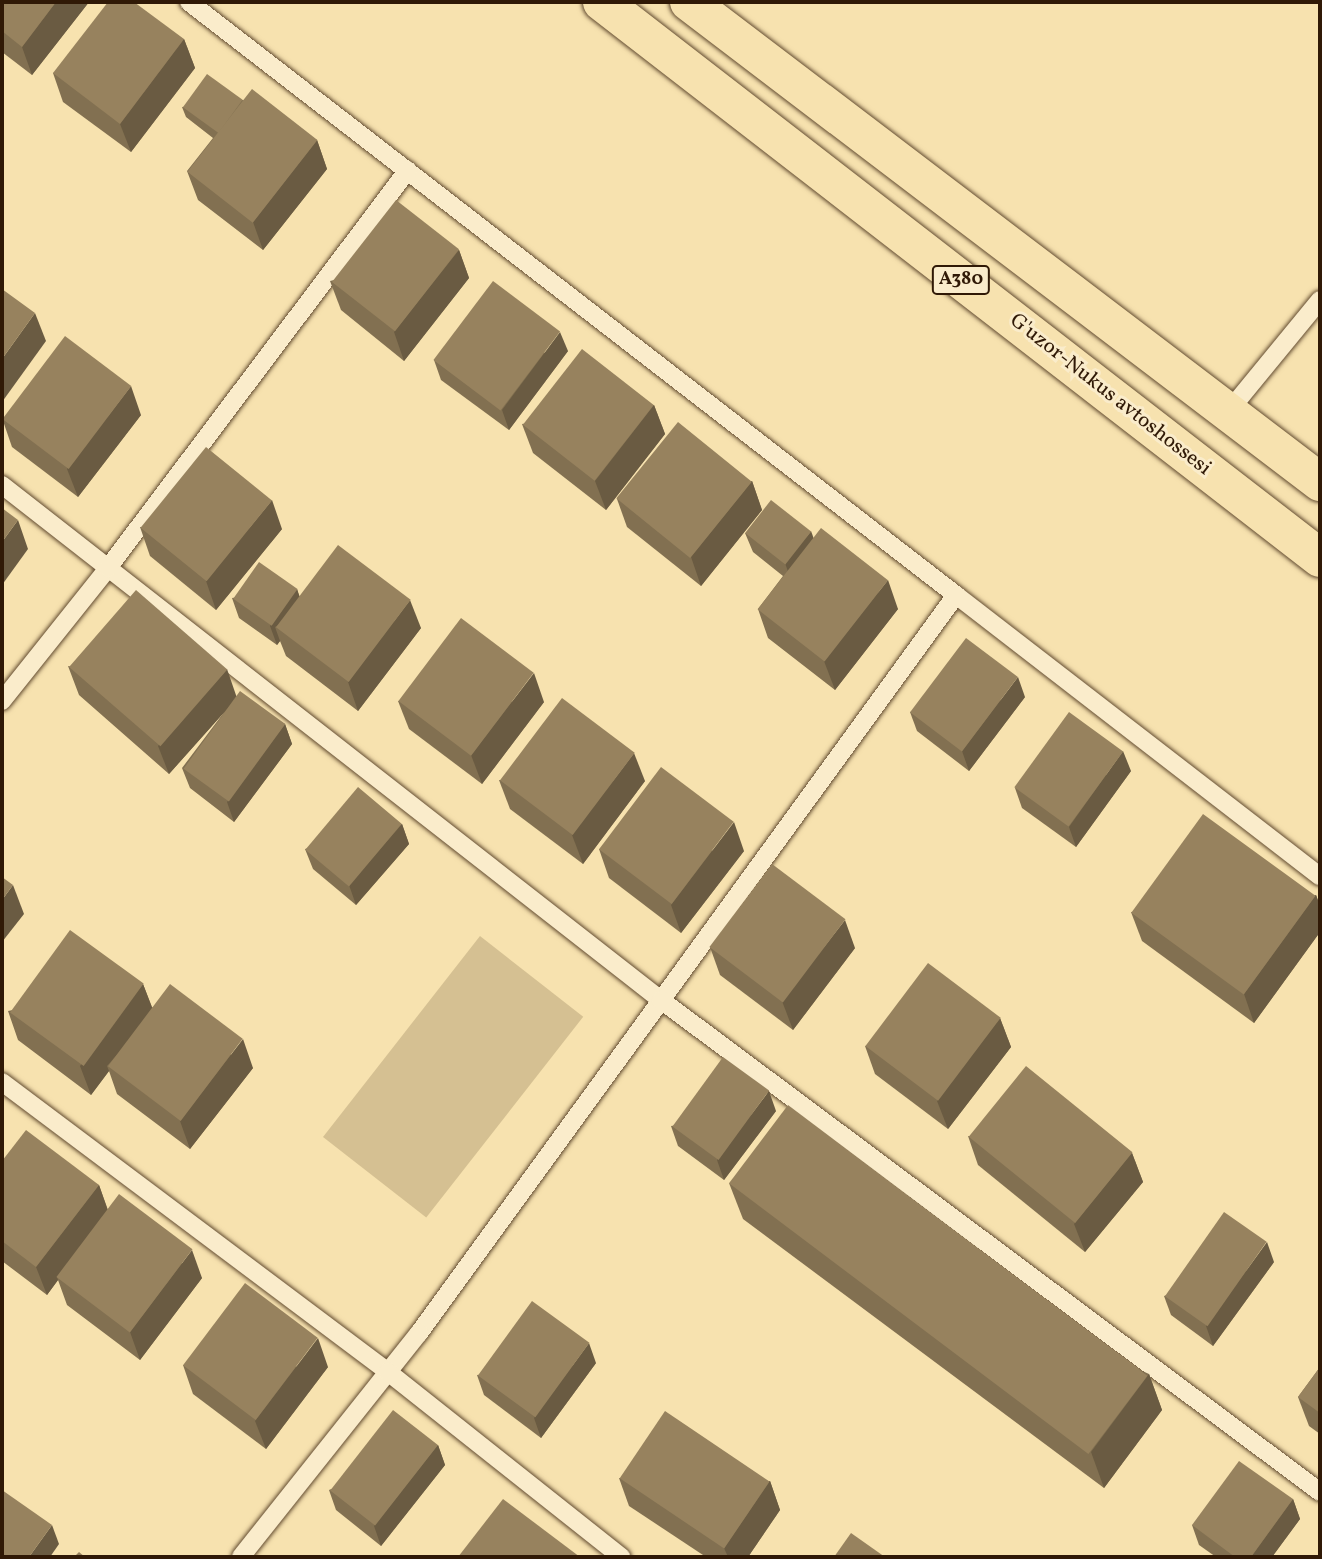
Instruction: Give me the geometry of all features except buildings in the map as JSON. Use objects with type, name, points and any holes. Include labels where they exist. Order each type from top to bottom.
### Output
[{"type":"highway","name":"G'uzor-Nukus avtoshossesi","points":[[602,2],[1320,558]]},
{"type":"highway","name":"A380","points":[[689,2],[1320,482]]},
{"type":"lane","points":[[189,2],[1320,876]]},
{"type":"lane","points":[[2,701],[108,568],[408,170]]},
{"type":"lane","points":[[1228,412],[1320,300]]},
{"type":"lane","points":[[2,485],[661,1000],[1320,1493]]},
{"type":"lane","points":[[241,1557],[388,1372],[956,595]]},
{"type":"lane","points":[[2,1082],[388,1372],[621,1557]]},
{"type":"shaded area","points":[[480,936],[583,1017],[426,1218],[323,1137]]}]
